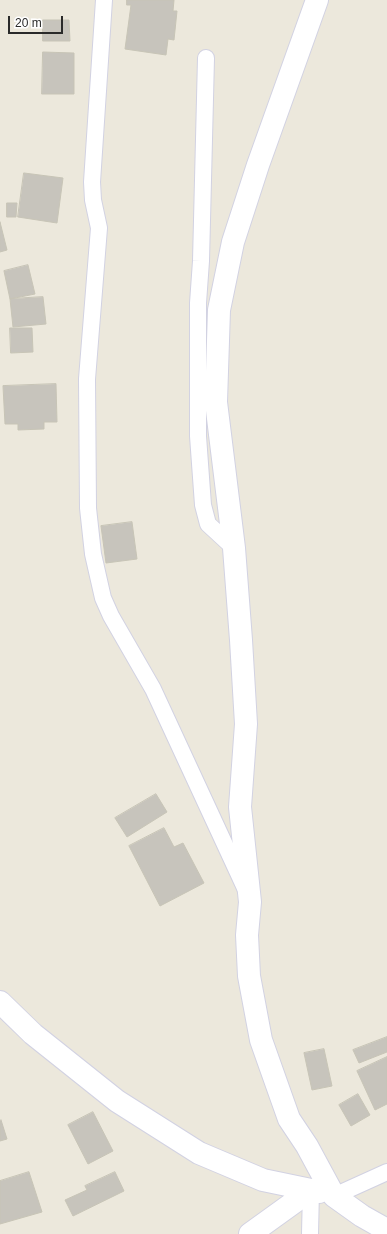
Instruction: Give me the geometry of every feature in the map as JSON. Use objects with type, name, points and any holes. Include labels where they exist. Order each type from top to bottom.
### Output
[{"type":"main road","points":[[317,0],[258,165],[233,242],[219,310],[216,402],[234,548],[246,724],[240,807],[250,902],[247,935],[249,976],[261,1040],[289,1119],[307,1146],[334,1196]]},
{"type":"main road","points":[[0,1002],[33,1034],[117,1101],[199,1153],[263,1180],[334,1196],[362,1216],[387,1230]]},
{"type":"main road","points":[[250,1234],[311,1190]]},
{"type":"street","points":[[104,0],[92,182],[93,200],[99,228],[87,379],[88,508],[93,554],[103,598],[108,610],[153,689],[176,736],[235,869],[244,883],[250,902]]},
{"type":"street","points":[[206,58],[201,261],[198,303],[198,436],[203,505],[208,524],[234,548]]},
{"type":"street","points":[[334,1196],[387,1172]]},
{"type":"street","points":[[310,1234],[311,1190]]},
{"type":"building","points":[[127,0],[174,0],[173,11],[177,11],[174,40],[168,39],[166,55],[125,49],[131,5],[127,5]]},
{"type":"building","points":[[43,20],[69,20],[70,41],[43,41]]},
{"type":"building","points":[[43,52],[74,53],[74,94],[42,94]]},
{"type":"building","points":[[24,173],[63,178],[57,223],[18,217]]},
{"type":"building","points":[[7,203],[17,203],[16,217],[7,217]]},
{"type":"building","points":[[0,222],[7,250],[0,252]]},
{"type":"building","points":[[28,265],[35,294],[10,299],[4,271]]},
{"type":"building","points":[[43,297],[46,324],[13,327],[10,299]]},
{"type":"building","points":[[10,328],[32,328],[33,352],[11,353]]},
{"type":"building","points":[[56,384],[57,422],[44,422],[44,429],[18,430],[18,424],[5,424],[3,386]]},
{"type":"building","points":[[132,522],[137,559],[106,563],[101,526]]},
{"type":"building","points":[[156,794],[167,812],[127,837],[115,818]]},
{"type":"building","points":[[164,828],[174,847],[183,843],[204,883],[160,906],[129,846]]},
{"type":"building","points":[[387,1037],[387,1052],[359,1063],[353,1050]]},
{"type":"building","points":[[324,1049],[332,1086],[312,1090],[304,1053]]},
{"type":"building","points":[[387,1057],[387,1104],[375,1110],[357,1071]]},
{"type":"building","points":[[358,1094],[370,1115],[351,1126],[339,1105]]},
{"type":"building","points":[[93,1112],[113,1151],[88,1164],[68,1125]]},
{"type":"building","points":[[1,1120],[7,1139],[0,1141],[0,1121]]},
{"type":"building","points":[[29,1172],[42,1212],[0,1224],[0,1181]]},
{"type":"building","points":[[115,1172],[124,1191],[73,1216],[65,1200],[87,1190],[85,1186]]}]
